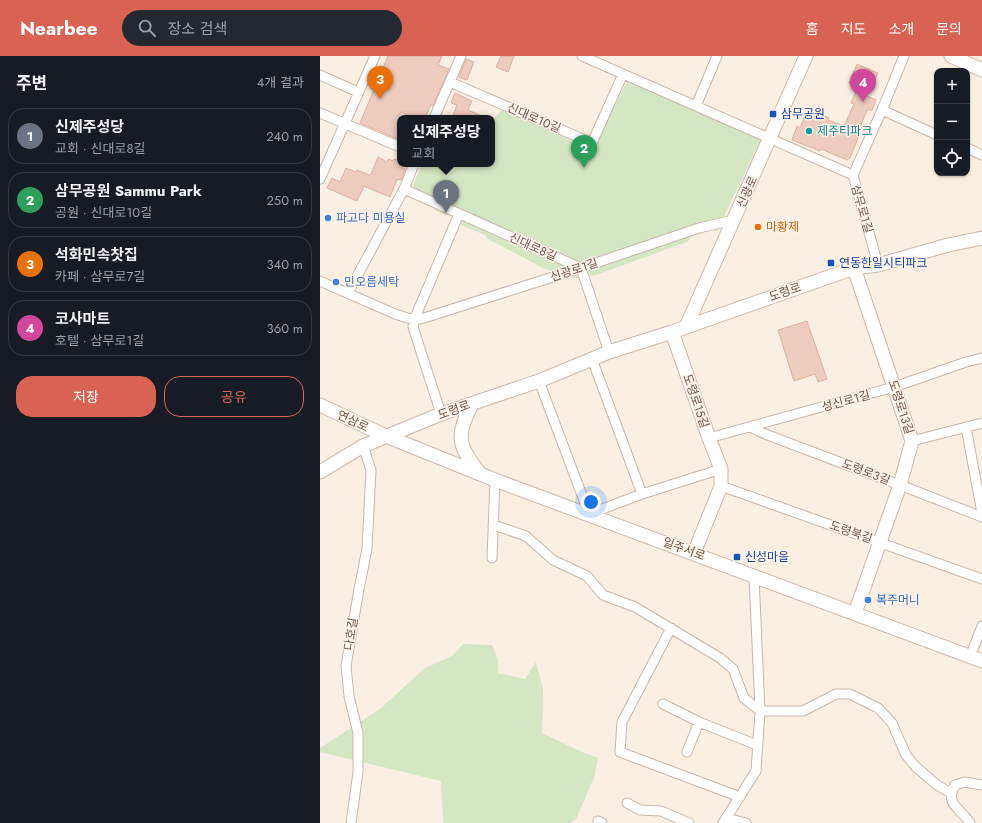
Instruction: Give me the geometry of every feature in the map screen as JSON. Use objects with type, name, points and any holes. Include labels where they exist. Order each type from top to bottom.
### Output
[{"type":"main road","name":"신광로","points":[[686,327],[806,56]]},
{"type":"main road","points":[[951,56],[982,70]]},
{"type":"main road","name":"도령로","points":[[320,472],[363,446],[386,436],[441,414],[539,381],[609,352],[672,332],[854,268],[878,265],[948,245],[982,238]]},
{"type":"main road","name":"도령로13길","points":[[854,268],[912,441],[900,485],[855,613]]},
{"type":"main road","name":"도령로15길","points":[[672,332],[708,438],[721,469],[721,486],[694,553]]},
{"type":"main road","points":[[472,404],[462,426],[461,442],[469,460],[480,474]]},
{"type":"main road","name":"연삼로","points":[[320,405],[386,436]]},
{"type":"main road","name":"일주서로","points":[[386,436],[495,480],[976,659]]},
{"type":"street","points":[[320,178],[374,56]]},
{"type":"street","points":[[435,115],[461,56]]},
{"type":"street","points":[[582,56],[853,175]]},
{"type":"street","points":[[696,106],[717,56]]},
{"type":"street","name":"삼무로1길","points":[[878,265],[853,175],[904,56]]},
{"type":"street","name":"신대로10길","points":[[450,82],[592,143],[623,74]]},
{"type":"street","points":[[320,75],[358,92]]},
{"type":"street","points":[[882,110],[934,134]]},
{"type":"street","points":[[320,113],[397,146]]},
{"type":"street","points":[[970,149],[982,155]]},
{"type":"street","points":[[348,293],[404,189],[413,167]]},
{"type":"street","name":"신대로8길","points":[[404,189],[581,268]]},
{"type":"street","points":[[441,414],[413,327],[414,320],[459,214]]},
{"type":"street","name":"신광로1길","points":[[414,320],[431,316],[581,268],[699,228],[734,220]]},
{"type":"street","points":[[581,268],[609,352]]},
{"type":"street","points":[[320,281],[395,314],[414,320]]},
{"type":"street","name":"성신로1길","points":[[708,438],[894,387],[966,362],[982,358]]},
{"type":"street","points":[[592,359],[642,494]]},
{"type":"street","points":[[539,381],[589,514],[642,494],[721,469]]},
{"type":"street","points":[[912,441],[982,423]]},
{"type":"street","name":"도령로3길","points":[[750,427],[982,518]]},
{"type":"street","points":[[966,427],[982,513]]},
{"type":"street","name":"다호길","points":[[351,823],[358,772],[358,733],[349,696],[346,666],[367,549],[371,470],[363,446]]},
{"type":"street","points":[[492,558],[495,480]]},
{"type":"street","name":"도령북길","points":[[721,486],[982,579]]},
{"type":"street","points":[[494,525],[526,536],[553,560],[587,576],[603,595],[635,607],[720,658],[733,669],[744,698],[760,711],[803,711],[836,694],[850,694],[878,708],[892,724],[906,756],[937,785],[951,793]]},
{"type":"street","points":[[746,823],[725,821],[756,771],[760,711],[754,576]]},
{"type":"street","points":[[976,659],[982,626]]},
{"type":"street","points":[[671,628],[622,722],[620,752],[740,797]]},
{"type":"street","points":[[663,704],[699,722],[757,745]]},
{"type":"street","points":[[686,752],[699,722]]},
{"type":"street","points":[[970,823],[952,801],[951,793],[955,785],[965,782],[982,785]]},
{"type":"street","points":[[627,803],[640,810],[660,811],[689,823]]},
{"type":"green space","points":[[627,81],[670,98],[761,139],[717,231],[699,228],[687,242],[596,275],[573,278],[543,268],[488,239],[485,235],[461,225],[463,221],[436,211],[413,185],[421,167],[495,167],[495,118],[502,110],[574,142],[594,148]]},
{"type":"green space","points":[[463,644],[492,645],[498,660],[498,673],[525,679],[536,662],[543,689],[542,733],[598,758],[595,775],[576,819],[570,823],[443,823],[441,781],[320,752],[320,748],[380,709],[425,668],[452,656]]},
{"type":"building","points":[[388,56],[442,56],[438,65],[449,69],[433,106],[431,105],[426,115],[407,115],[400,112],[400,115],[397,115],[397,139],[360,123]]},
{"type":"building","points":[[501,56],[514,56],[508,72],[496,67]]},
{"type":"building","points":[[466,59],[474,62],[467,80],[459,77]]},
{"type":"building","points":[[857,64],[878,73],[867,96],[876,100],[872,110],[867,110],[850,158],[847,160],[821,149],[820,151],[792,140],[797,126],[800,128],[808,109],[829,118],[828,120],[844,126],[854,104],[851,103],[858,87],[849,83]]},
{"type":"building","points":[[455,93],[472,101],[468,110],[479,115],[453,115],[457,105],[451,103]]},
{"type":"building","points":[[378,157],[387,162],[388,159],[393,161],[394,159],[397,160],[397,167],[405,169],[401,180],[397,179],[390,197],[364,186],[357,201],[327,188],[332,178],[340,182],[346,168],[356,172],[357,170],[369,175],[371,174]]},
{"type":"building","points":[[807,321],[827,379],[818,382],[815,374],[794,381],[778,330]]},
{"type":"place","name":"석화민속찻집","points":[[380,99]]},
{"type":"place","name":"코사마트","points":[[863,102]]},
{"type":"place","name":"삼무공원","points":[[773,114]]},
{"type":"place","name":"제주티파크","points":[[809,131]]},
{"type":"place","name":"삼무공원 Sammu Park","points":[[584,168]]},
{"type":"place","name":"신제주성당","points":[[446,213]]},
{"type":"place","name":"파고다 미용실","points":[[328,218]]},
{"type":"place","name":"마황제","points":[[758,227]]},
{"type":"place","name":"연동한일시티파크","points":[[831,263]]},
{"type":"place","name":"민오름세탁","points":[[336,282]]},
{"type":"place","name":"신성마을","points":[[737,557]]},
{"type":"place","name":"복주머니","points":[[868,600]]}]
